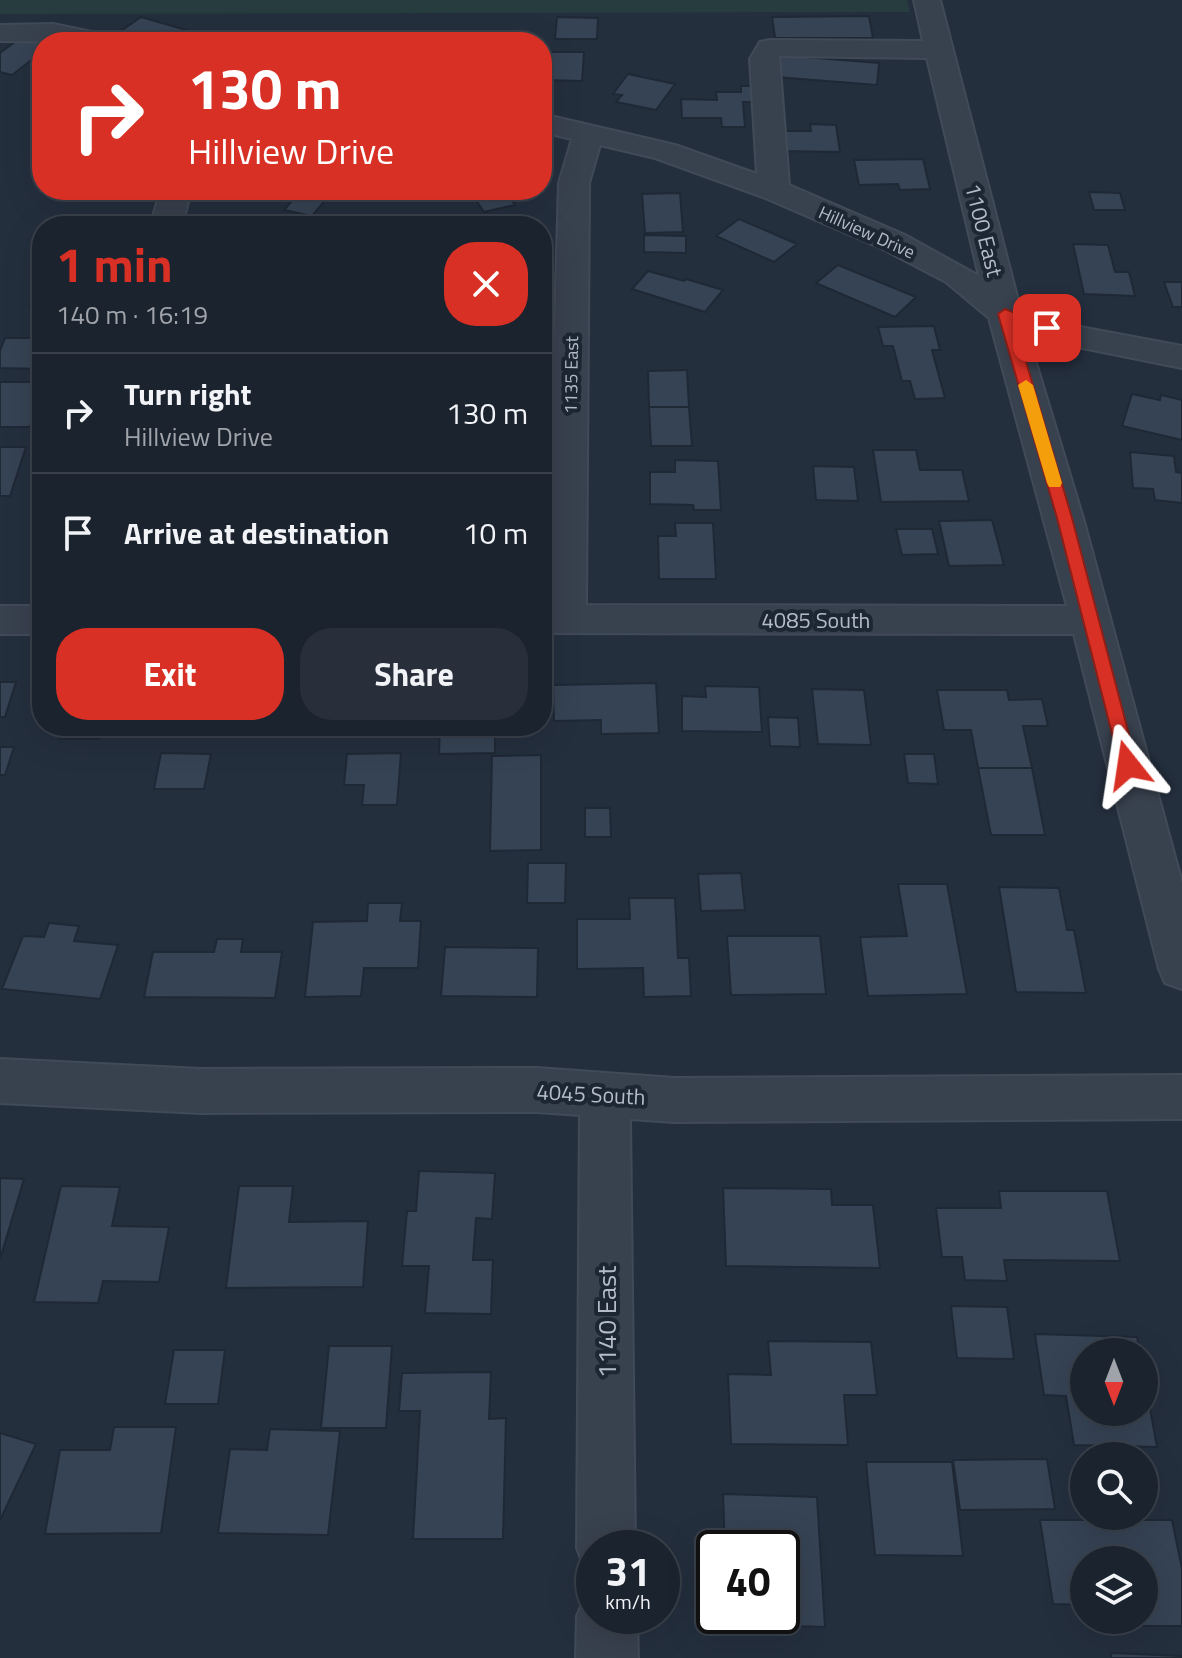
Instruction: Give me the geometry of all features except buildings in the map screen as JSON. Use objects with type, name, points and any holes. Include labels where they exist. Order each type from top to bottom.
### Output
[{"type":"street","name":"1100 East","points":[[927,0],[1005,314],[1182,969]]},
{"type":"street","points":[[0,33],[32,32]]},
{"type":"street","points":[[774,190],[764,59],[770,48],[940,50]]},
{"type":"street","name":"Hillview Drive","points":[[552,125],[664,151],[774,190],[894,242],[958,275],[1005,314],[1068,335],[1182,357]]},
{"type":"street","name":"1135 East","points":[[554,619],[574,183],[589,133]]},
{"type":"street","name":"4085 South","points":[[554,619],[1090,620]]},
{"type":"street","points":[[0,620],[32,620]]},
{"type":"street","name":"4045 South","points":[[0,1081],[187,1091],[537,1090],[675,1100],[1182,1097]]},
{"type":"street","name":"1140 East","points":[[605,1095],[606,1530]]},
{"type":"street","points":[[607,1634],[607,1658]]},
{"type":"green space","points":[[0,0],[907,0],[910,12],[0,14]]},
{"type":"slow traffic","points":[[1026,385],[1054,483]]},
{"type":"route","points":[[1047,328],[1005,314],[1064,518],[1128,765]]}]
